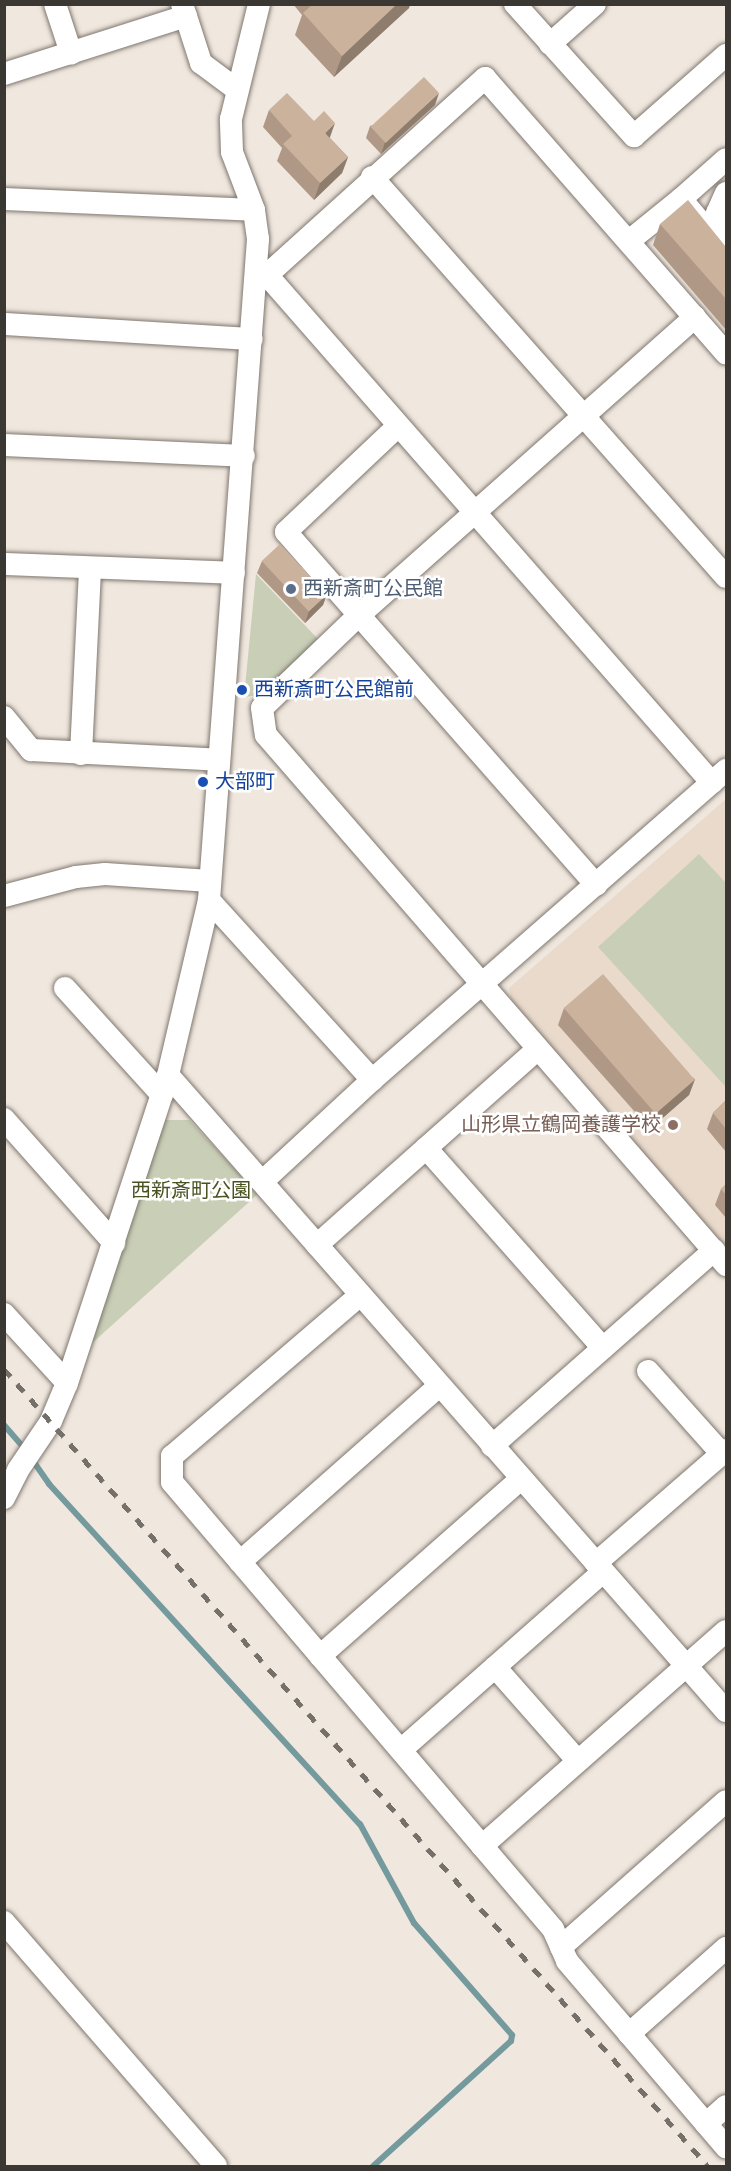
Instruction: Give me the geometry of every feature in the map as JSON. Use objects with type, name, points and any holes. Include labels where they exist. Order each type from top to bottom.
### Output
[{"type":"street","points":[[55,4],[71,53]]},
{"type":"street","points":[[4,1498],[18,1470],[51,1422],[67,1383],[165,1085],[210,891],[252,339],[262,275],[254,210],[232,152],[236,89],[259,4]]},
{"type":"street","points":[[515,4],[634,136],[726,56]]},
{"type":"street","points":[[550,44],[595,4]]},
{"type":"street","points":[[4,74],[71,53],[184,10],[201,63],[236,89]]},
{"type":"street","points":[[262,275],[485,78],[726,353]]},
{"type":"street","points":[[629,241],[726,159]]},
{"type":"street","points":[[372,177],[726,577]]},
{"type":"street","points":[[725,251],[715,230],[717,213],[726,193]]},
{"type":"street","points":[[681,199],[725,251]]},
{"type":"street","points":[[4,200],[254,210]]},
{"type":"street","points":[[262,275],[475,514],[719,776],[372,1080],[263,1181]]},
{"type":"street","points":[[492,1446],[603,1348],[720,1258],[537,1050],[266,735],[262,708],[359,615],[695,317]]},
{"type":"street","points":[[4,324],[252,339]]},
{"type":"street","points":[[398,426],[286,532],[596,885]]},
{"type":"street","points":[[4,445],[244,456]]},
{"type":"street","points":[[4,564],[234,573]]},
{"type":"street","points":[[81,754],[90,568]]},
{"type":"street","points":[[4,717],[31,750],[219,760]]},
{"type":"street","points":[[4,896],[76,877],[105,874],[210,891],[372,1080]]},
{"type":"street","points":[[66,988],[263,1181],[359,1296],[726,1711]]},
{"type":"street","points":[[317,1245],[537,1050]]},
{"type":"street","points":[[4,1119],[114,1243]]},
{"type":"street","points":[[426,1148],[603,1348]]},
{"type":"street","points":[[359,1296],[172,1456],[172,1482],[553,1929],[567,1961],[726,2147]]},
{"type":"street","points":[[4,1314],[67,1383]]},
{"type":"street","points":[[401,1750],[495,1667],[724,1452],[648,1371]]},
{"type":"street","points":[[240,1562],[439,1386]]},
{"type":"street","points":[[320,1656],[521,1479]]},
{"type":"street","points":[[482,1846],[726,1631]]},
{"type":"street","points":[[495,1667],[578,1761]]},
{"type":"street","points":[[561,1947],[726,1801]]},
{"type":"street","points":[[4,1922],[216,2166]]},
{"type":"street","points":[[629,2034],[726,1948]]},
{"type":"street","points":[[706,2124],[726,2106]]},
{"type":"shaded area","name":"山形県立鶴岡養護学校","points":[[726,799],[726,1250],[511,1000],[509,988]]},
{"type":"green space","points":[[256,574],[318,639],[261,695],[244,697]]},
{"type":"green space","points":[[699,854],[726,883],[725,1086],[598,947]]},
{"type":"green space","name":"西新斎町公園","points":[[165,1120],[189,1120],[258,1194],[90,1345]]},
{"type":"building","points":[[313,4],[397,4],[342,56],[303,13]]},
{"type":"building","points":[[424,77],[439,93],[386,143],[371,127]]},
{"type":"building","points":[[287,93],[314,121],[324,111],[335,123],[325,133],[348,157],[320,183],[283,144],[292,136],[269,110]]},
{"type":"building","points":[[688,200],[726,247],[726,299],[660,224]]},
{"type":"building","points":[[280,544],[327,594],[309,612],[262,561]]},
{"type":"building","points":[[603,974],[695,1080],[656,1114],[564,1008]]},
{"type":"building","points":[[726,1100],[726,1129],[713,1113]]},
{"type":"building","points":[[726,1184],[726,1195],[721,1189]]},
{"type":"waterway","points":[[4,1425],[25,1449]]},
{"type":"waterway","points":[[31,1458],[49,1484],[360,1824],[414,1923],[512,2035],[511,2041],[373,2166]]},
{"type":"railway","points":[[4,1369],[708,2166]]},
{"type":"place","name":"西新斎町公民館","points":[[291,589]]},
{"type":"place","name":"西新斎町公民館前","points":[[242,690]]},
{"type":"place","name":"大部町","points":[[203,782]]},
{"type":"place","name":"山形県立鶴岡養護学校","points":[[673,1125]]}]
